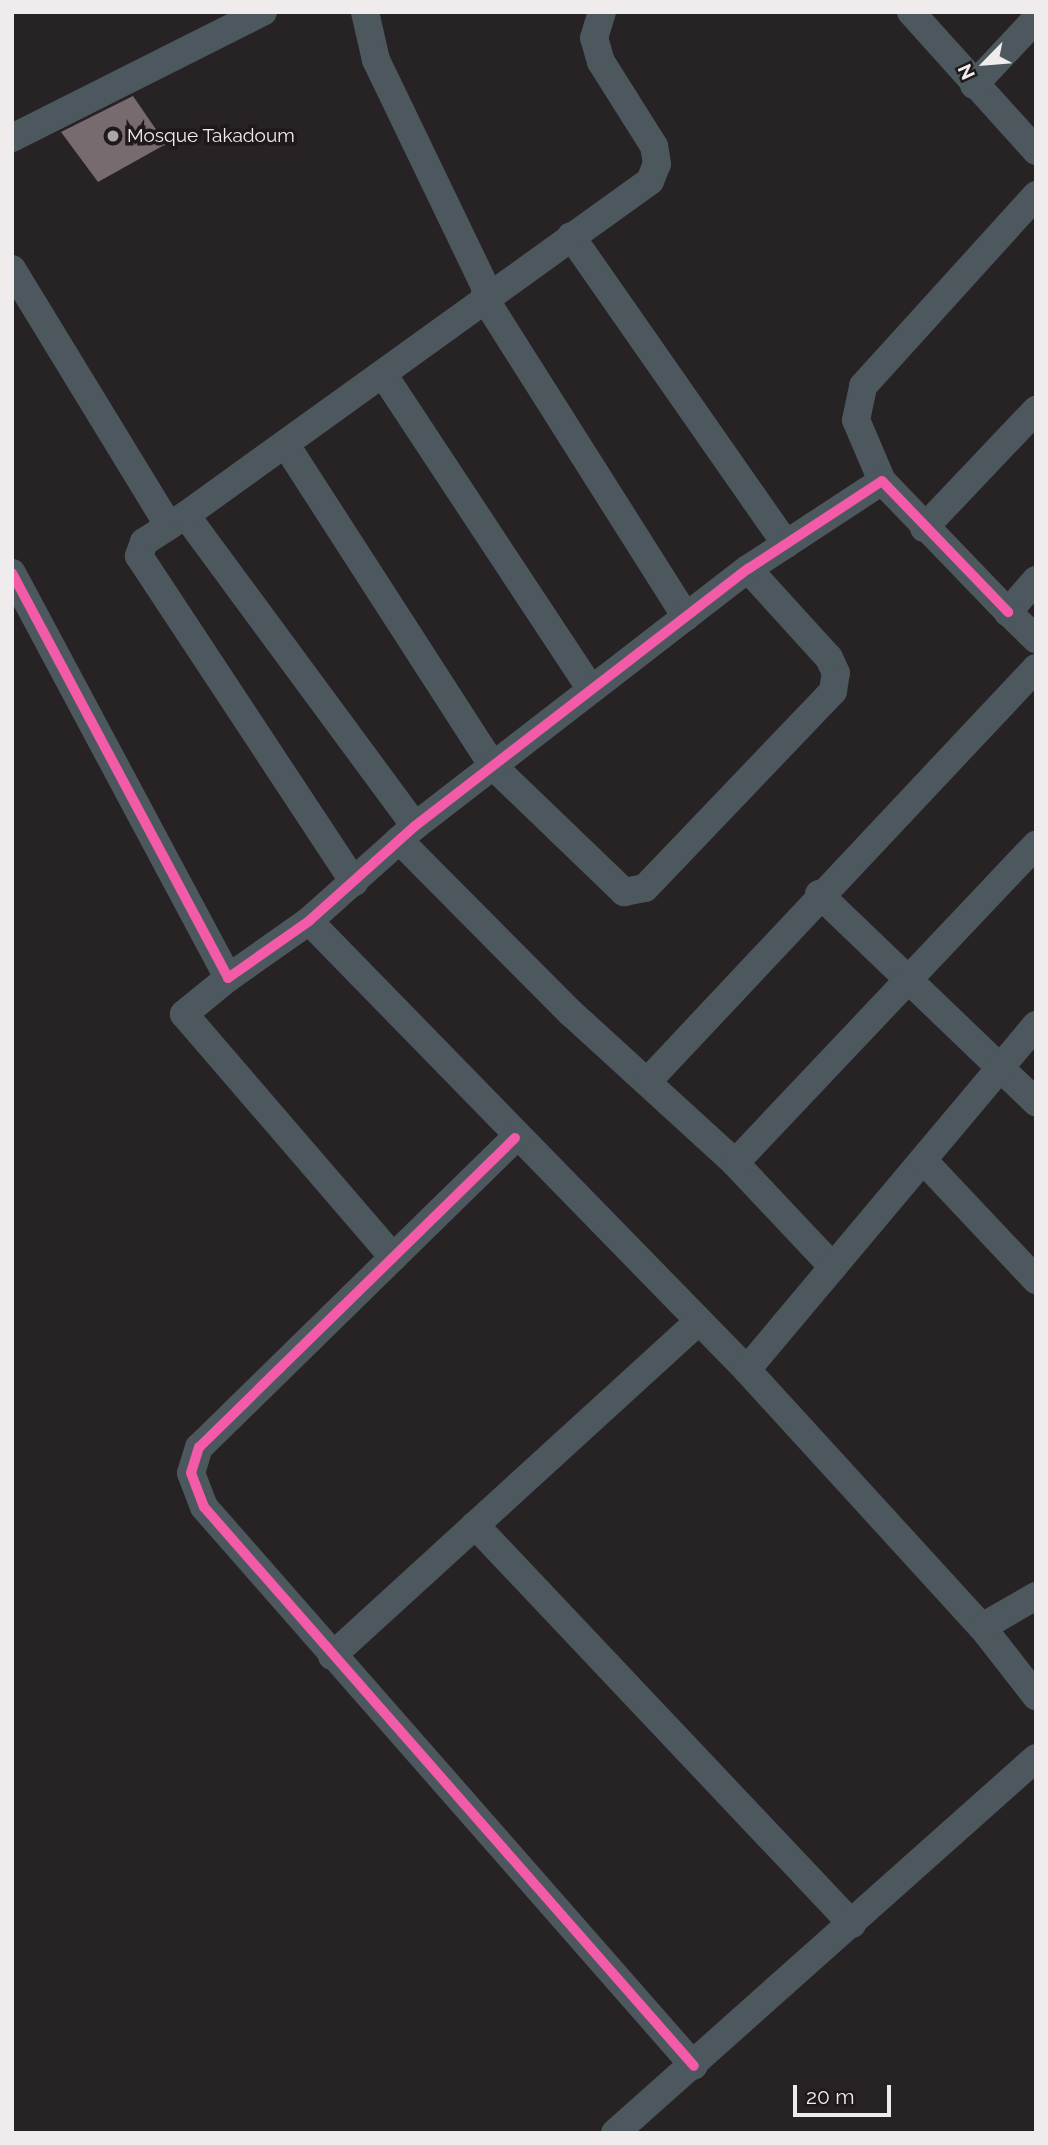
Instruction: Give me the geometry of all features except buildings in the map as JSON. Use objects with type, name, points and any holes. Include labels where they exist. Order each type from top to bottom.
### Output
[{"type":"street","points":[[12,138],[262,12]]},
{"type":"street","points":[[365,12],[376,60],[485,286],[485,299],[685,617]]},
{"type":"street","points":[[354,882],[139,556],[144,542],[286,445],[650,181],[657,164],[653,146],[601,62],[594,38],[602,12]]},
{"type":"street","points":[[911,12],[1036,151]]},
{"type":"street","points":[[974,85],[1036,19]]},
{"type":"street","points":[[1036,195],[863,386],[856,420],[882,481],[924,528],[1036,639]]},
{"type":"street","points":[[572,236],[786,544]]},
{"type":"street","points":[[12,268],[178,521],[407,833],[647,1082],[735,1163],[833,1267]]},
{"type":"street","points":[[383,374],[591,690]]},
{"type":"street","points":[[924,528],[1036,410]]},
{"type":"street","points":[[286,445],[493,766],[617,888],[633,894],[645,888],[836,684],[829,659],[748,569]]},
{"type":"street","points":[[393,1256],[184,1014],[228,978],[309,921],[407,833],[685,617],[748,569],[882,481]]},
{"type":"street","points":[[12,573],[228,978]]},
{"type":"street","points":[[1008,612],[1036,580]]},
{"type":"street","points":[[647,1082],[819,894],[1036,668]]},
{"type":"street","points":[[735,1163],[1036,845]]},
{"type":"street","points":[[819,894],[1036,1102]]},
{"type":"street","points":[[309,921],[515,1138],[747,1370],[982,1627],[1036,1696]]},
{"type":"street","points":[[747,1370],[1036,1025]]},
{"type":"street","points":[[515,1138],[199,1447],[191,1473],[204,1507],[694,2066]]},
{"type":"street","points":[[923,1160],[1036,1280]]},
{"type":"street","points":[[332,1656],[698,1322]]},
{"type":"street","points":[[475,1525],[852,1924]]},
{"type":"street","points":[[982,1627],[1036,1597]]},
{"type":"street","points":[[615,2133],[694,2066],[1036,1758]]},
{"type":"cycle path","points":[[12,573],[228,978],[309,921],[415,826],[748,569],[882,481],[1008,612]]},
{"type":"cycle path","points":[[515,1138],[199,1447],[191,1473],[204,1507],[694,2066]]},
{"type":"place","name":"Mosque Takadoum","points":[[113,136]]}]
